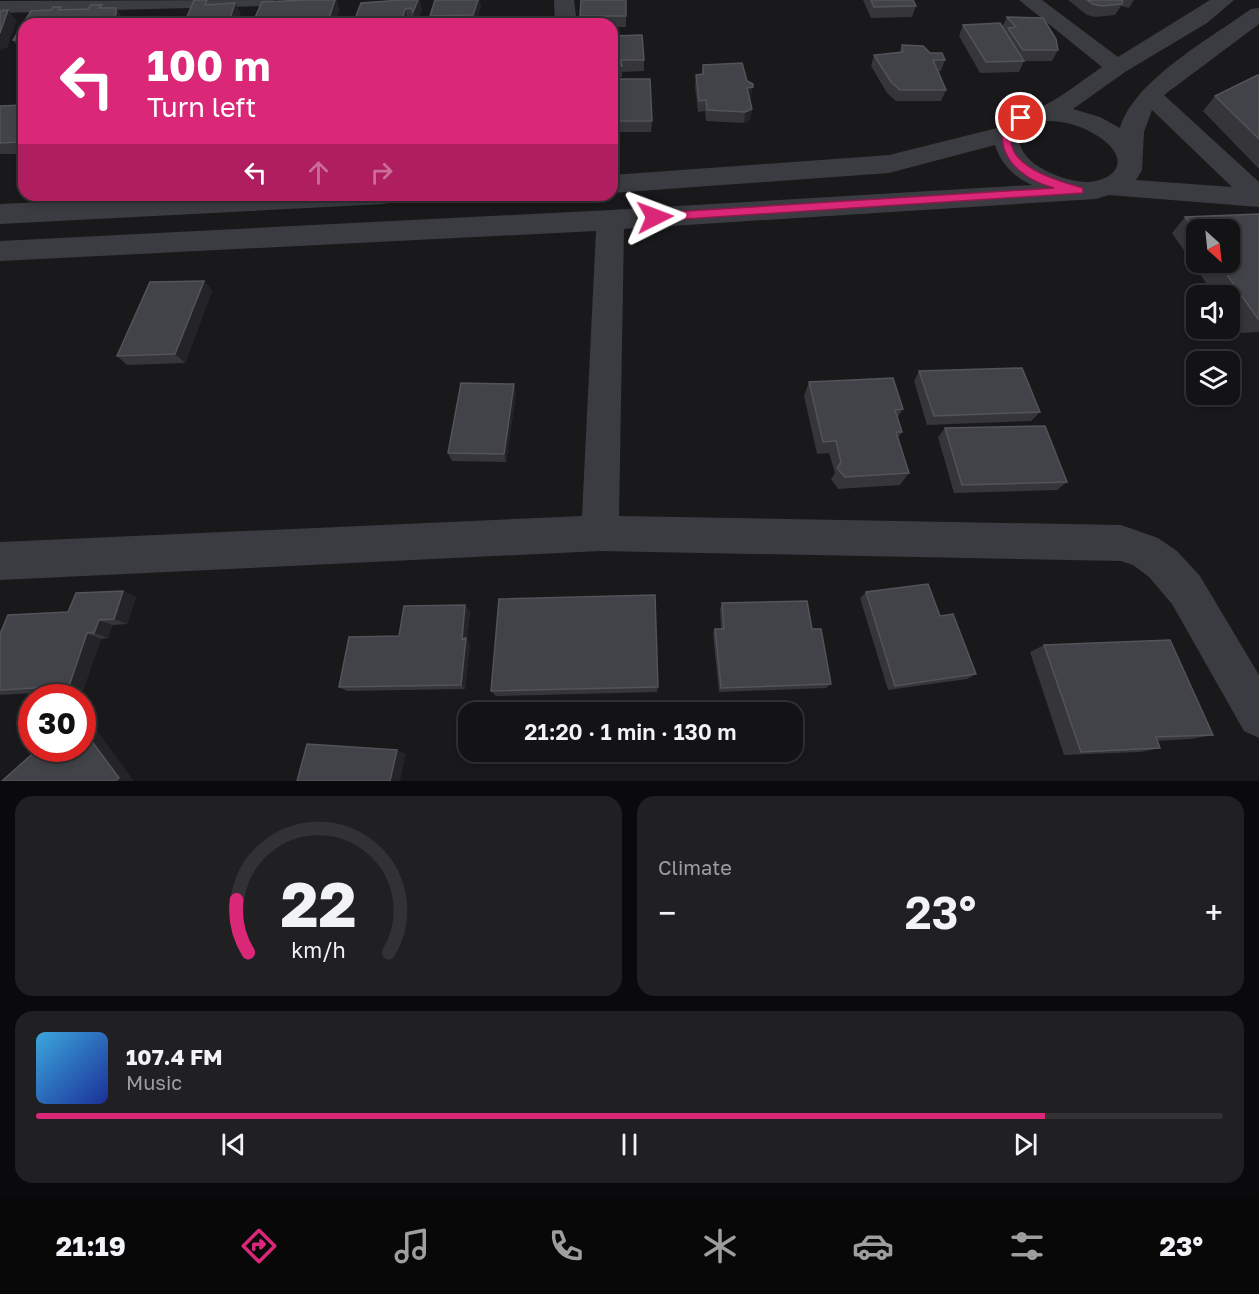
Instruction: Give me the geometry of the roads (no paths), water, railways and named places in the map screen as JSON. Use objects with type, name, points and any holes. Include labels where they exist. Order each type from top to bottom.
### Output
[{"type":"street","points":[[0,7],[145,1],[264,0]]},
{"type":"street","points":[[564,0],[566,18]]},
{"type":"street","points":[[1029,0],[1117,67]]},
{"type":"street","points":[[1050,113],[1117,67],[1199,18],[1224,0]]},
{"type":"street","points":[[145,1],[149,18]]},
{"type":"street","points":[[1111,187],[1125,180],[1131,169],[1128,141],[1137,113],[1150,95],[1188,64],[1259,14]]},
{"type":"street","points":[[1150,95],[1259,197]]},
{"type":"street","points":[[1079,190],[1048,183],[1023,168],[1008,151],[1006,134],[1011,125],[1021,118],[1050,113],[1076,117],[1100,126],[1119,140],[1130,156]]},
{"type":"street","points":[[618,184],[889,164],[1006,134]]},
{"type":"street","points":[[0,251],[610,220],[1111,187],[1259,197]]},
{"type":"street","points":[[0,214],[159,201]]},
{"type":"street","points":[[161,242],[171,201]]},
{"type":"street","points":[[600,533],[610,220]]},
{"type":"street","points":[[0,561],[600,533],[1121,543],[1144,550],[1163,564],[1186,590],[1259,716]]}]
